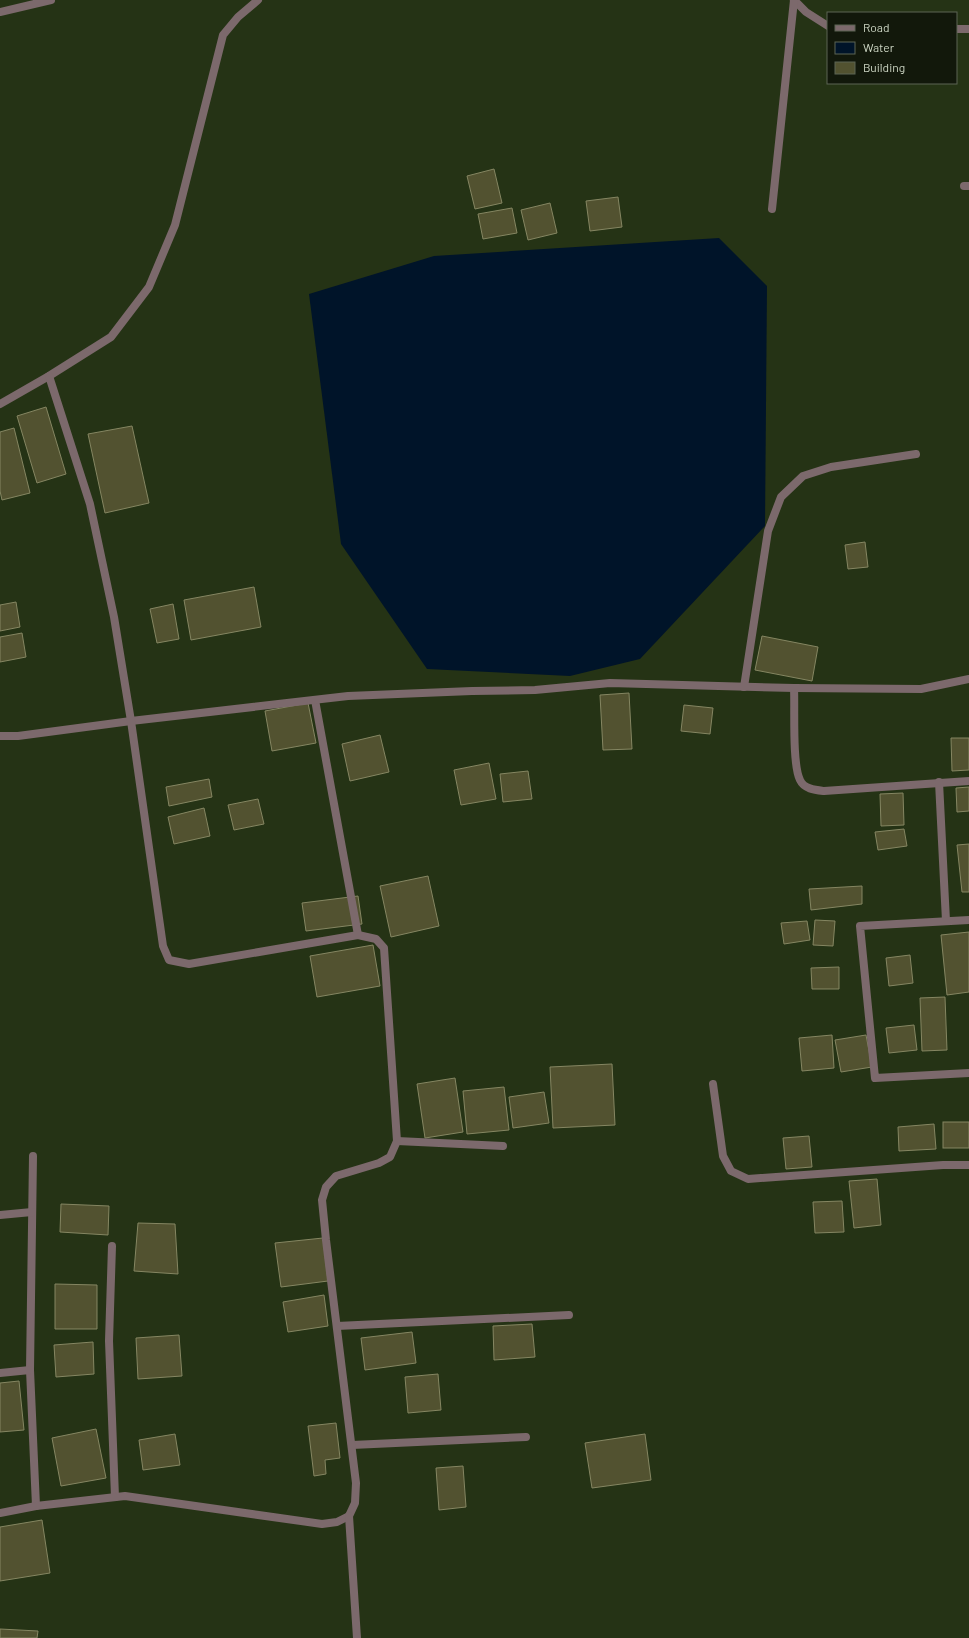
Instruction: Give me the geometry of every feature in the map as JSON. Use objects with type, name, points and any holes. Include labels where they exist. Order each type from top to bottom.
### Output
[{"type":"street","points":[[0,12],[51,0]]},
{"type":"street","points":[[0,404],[49,376],[111,337],[148,287],[174,224],[223,35],[238,17],[258,0]]},
{"type":"street","points":[[794,0],[806,12],[827,25]]},
{"type":"street","points":[[772,208],[794,0]]},
{"type":"street","points":[[957,29],[969,29]]},
{"type":"street","points":[[49,376],[90,504],[114,617],[131,721],[163,946],[169,960],[189,964],[358,935],[376,939],[384,948],[397,1141],[390,1157],[379,1163],[336,1176],[326,1187],[322,1200],[356,1483],[355,1503],[349,1516],[356,1638]]},
{"type":"street","points":[[744,687],[768,531],[781,497],[803,476],[832,467],[916,454]]},
{"type":"street","points":[[0,736],[18,736],[131,721],[348,696],[535,690],[610,683],[794,688],[921,689],[969,679]]},
{"type":"street","points":[[794,688],[796,766],[800,781],[810,789],[824,791],[969,780]]},
{"type":"street","points":[[315,700],[358,935]]},
{"type":"street","points":[[939,782],[946,922]]},
{"type":"street","points":[[969,920],[860,926],[875,1078],[969,1074]]},
{"type":"street","points":[[713,1084],[723,1156],[731,1171],[748,1179],[943,1166],[969,1166]]},
{"type":"street","points":[[397,1141],[503,1146]]},
{"type":"street","points":[[33,1156],[30,1370],[36,1506]]},
{"type":"street","points":[[0,1215],[32,1212]]},
{"type":"street","points":[[112,1246],[109,1341],[115,1497]]},
{"type":"street","points":[[337,1326],[569,1315]]},
{"type":"street","points":[[0,1373],[30,1370]]},
{"type":"street","points":[[352,1445],[526,1437]]},
{"type":"street","points":[[0,1513],[36,1506],[125,1496],[322,1524],[337,1522],[349,1516]]},
{"type":"water","points":[[719,238],[767,286],[765,526],[640,659],[570,676],[427,669],[341,544],[309,294],[434,256]]},
{"type":"building","points":[[494,169],[502,203],[475,209],[467,176]]},
{"type":"building","points":[[618,197],[622,227],[590,231],[586,201]]},
{"type":"building","points":[[550,203],[557,233],[528,240],[521,210]]},
{"type":"building","points":[[512,208],[517,233],[483,239],[478,214]]},
{"type":"building","points":[[46,407],[66,474],[37,483],[17,416]]},
{"type":"building","points":[[132,426],[149,503],[105,513],[88,434]]},
{"type":"building","points":[[14,428],[30,493],[2,500],[0,491],[0,432]]},
{"type":"building","points":[[865,542],[868,567],[848,569],[845,545]]},
{"type":"building","points":[[254,587],[261,627],[191,640],[184,600]]},
{"type":"building","points":[[16,602],[20,627],[0,631],[0,605]]},
{"type":"building","points":[[173,604],[179,639],[157,643],[150,609]]},
{"type":"building","points":[[22,633],[26,657],[0,662],[0,637]]},
{"type":"building","points":[[762,636],[818,647],[812,681],[755,670]]},
{"type":"building","points":[[629,693],[632,749],[603,750],[600,695]]},
{"type":"building","points":[[308,703],[316,743],[272,751],[265,711]]},
{"type":"building","points":[[684,705],[713,708],[710,734],[681,731]]},
{"type":"building","points":[[380,735],[389,772],[350,781],[342,744]]},
{"type":"building","points":[[951,738],[969,738],[969,770],[952,771]]},
{"type":"building","points":[[489,763],[496,799],[461,805],[454,770]]},
{"type":"building","points":[[528,771],[532,799],[503,802],[500,774]]},
{"type":"building","points":[[209,779],[212,797],[169,806],[166,787]]},
{"type":"building","points":[[969,787],[969,811],[957,812],[956,788]]},
{"type":"building","points":[[903,793],[904,825],[881,826],[880,794]]},
{"type":"building","points":[[258,799],[264,824],[234,830],[228,805]]},
{"type":"building","points":[[204,808],[210,836],[174,844],[168,817]]},
{"type":"building","points":[[904,829],[907,846],[878,850],[875,832]]},
{"type":"building","points":[[969,844],[969,892],[962,892],[957,845]]},
{"type":"building","points":[[428,876],[439,926],[391,937],[380,886]]},
{"type":"building","points":[[862,886],[862,904],[811,910],[809,889]]},
{"type":"building","points":[[358,896],[362,924],[306,931],[302,903]]},
{"type":"building","points":[[815,920],[835,921],[833,946],[813,945]]},
{"type":"building","points":[[807,921],[810,940],[784,944],[781,923]]},
{"type":"building","points":[[969,932],[969,992],[947,995],[941,935]]},
{"type":"building","points":[[373,945],[380,986],[317,997],[310,956]]},
{"type":"building","points":[[910,955],[913,983],[889,986],[886,958]]},
{"type":"building","points":[[839,967],[839,989],[812,989],[811,968]]},
{"type":"building","points":[[945,997],[947,1050],[922,1051],[920,998]]},
{"type":"building","points":[[914,1025],[917,1050],[889,1053],[886,1028]]},
{"type":"building","points":[[832,1035],[834,1068],[802,1071],[799,1038]]},
{"type":"building","points":[[866,1035],[872,1067],[841,1072],[835,1040]]},
{"type":"building","points":[[612,1064],[615,1125],[553,1128],[550,1067]]},
{"type":"building","points":[[455,1078],[463,1132],[425,1138],[417,1084]]},
{"type":"building","points":[[504,1087],[509,1130],[467,1134],[463,1091]]},
{"type":"building","points":[[544,1092],[549,1123],[513,1128],[509,1097]]},
{"type":"building","points":[[943,1122],[969,1122],[969,1148],[943,1148]]},
{"type":"building","points":[[934,1124],[936,1149],[899,1151],[898,1127]]},
{"type":"building","points":[[809,1136],[812,1167],[786,1169],[783,1138]]},
{"type":"building","points":[[877,1179],[881,1225],[854,1228],[849,1181]]},
{"type":"building","points":[[842,1201],[844,1232],[815,1233],[813,1202]]},
{"type":"building","points":[[61,1204],[109,1206],[108,1235],[60,1232]]},
{"type":"building","points":[[138,1223],[175,1224],[178,1274],[134,1271]]},
{"type":"building","points":[[323,1238],[328,1281],[281,1287],[275,1243]]},
{"type":"building","points":[[55,1284],[97,1285],[97,1329],[55,1329]]},
{"type":"building","points":[[324,1295],[328,1326],[288,1332],[283,1302]]},
{"type":"building","points":[[532,1324],[535,1357],[494,1360],[493,1326]]},
{"type":"building","points":[[412,1332],[416,1363],[365,1370],[361,1338]]},
{"type":"building","points":[[179,1335],[182,1376],[138,1379],[136,1338]]},
{"type":"building","points":[[93,1342],[94,1374],[56,1377],[54,1345]]},
{"type":"building","points":[[438,1374],[441,1410],[408,1413],[405,1377]]},
{"type":"building","points":[[19,1381],[24,1430],[0,1432],[0,1383]]},
{"type":"building","points":[[336,1423],[340,1458],[325,1460],[326,1474],[314,1476],[308,1426]]},
{"type":"building","points":[[96,1429],[106,1478],[61,1486],[52,1438]]},
{"type":"building","points":[[175,1434],[180,1465],[143,1470],[139,1440]]},
{"type":"building","points":[[645,1434],[651,1480],[592,1488],[585,1443]]},
{"type":"building","points":[[463,1466],[466,1507],[439,1510],[436,1468]]},
{"type":"building","points":[[42,1520],[50,1573],[0,1581],[0,1527]]},
{"type":"building","points":[[0,1629],[38,1631],[37,1638],[0,1638]]}]
